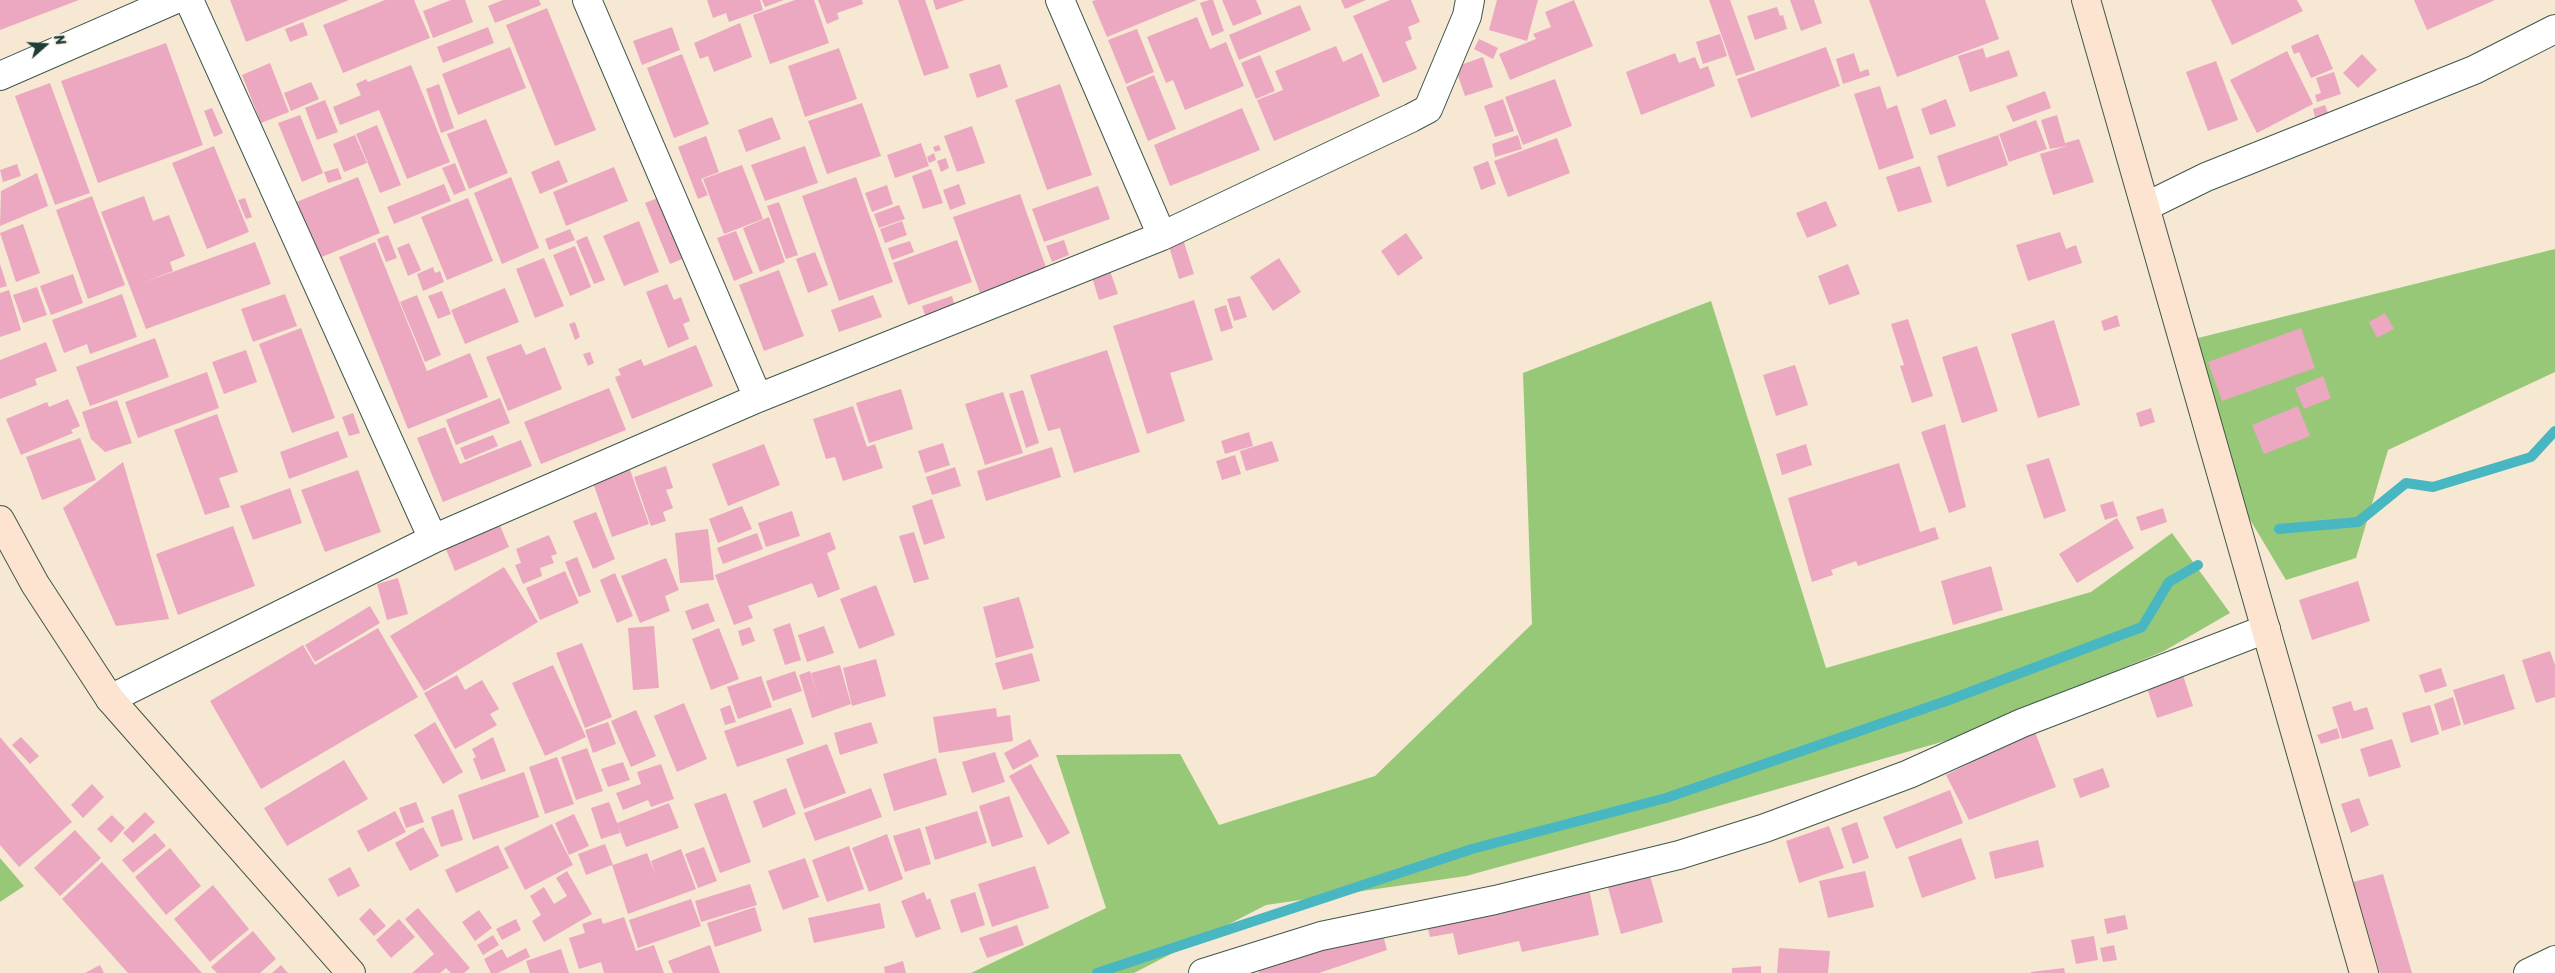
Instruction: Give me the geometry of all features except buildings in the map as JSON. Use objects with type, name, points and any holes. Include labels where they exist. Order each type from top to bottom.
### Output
[{"type":"street","points":[[0,76],[174,0]]},
{"type":"street","points":[[189,0],[432,540]]},
{"type":"street","points":[[587,0],[758,398]]},
{"type":"street","points":[[1060,0],[1162,236]]},
{"type":"street","points":[[110,699],[432,540],[758,398],[1162,236],[1428,109],[1467,16],[1470,0]]},
{"type":"street","points":[[2086,0],[2147,206],[2364,973]]},
{"type":"street","points":[[2147,206],[2206,177],[2474,70],[2555,29]]},
{"type":"street","points":[[0,520],[35,584],[110,699],[351,973]]},
{"type":"street","points":[[1203,973],[1322,936],[1495,900],[1679,855],[1765,828],[1910,774],[2022,723],[2266,629]]},
{"type":"street","points":[[2528,973],[2555,960]]},
{"type":"green space","points":[[2555,249],[2555,372],[2388,450],[2356,558],[2286,580],[2242,506],[2190,340]]},
{"type":"green space","points":[[1711,301],[1826,668],[2091,592],[2172,533],[2230,613],[2164,651],[1952,739],[1663,822],[1466,876],[1266,905],[1134,973],[971,973],[1106,908],[1056,755],[1180,754],[1219,825],[1375,776],[1532,624],[1523,373]]},
{"type":"green space","points":[[0,858],[24,886],[0,902]]},
{"type":"waterway","points":[[2279,529],[2358,522],[2406,483],[2433,487],[2531,457],[2555,431]]},
{"type":"waterway","points":[[1097,973],[1472,849],[1666,798],[1949,700],[2142,627],[2169,582],[2198,565]]}]
